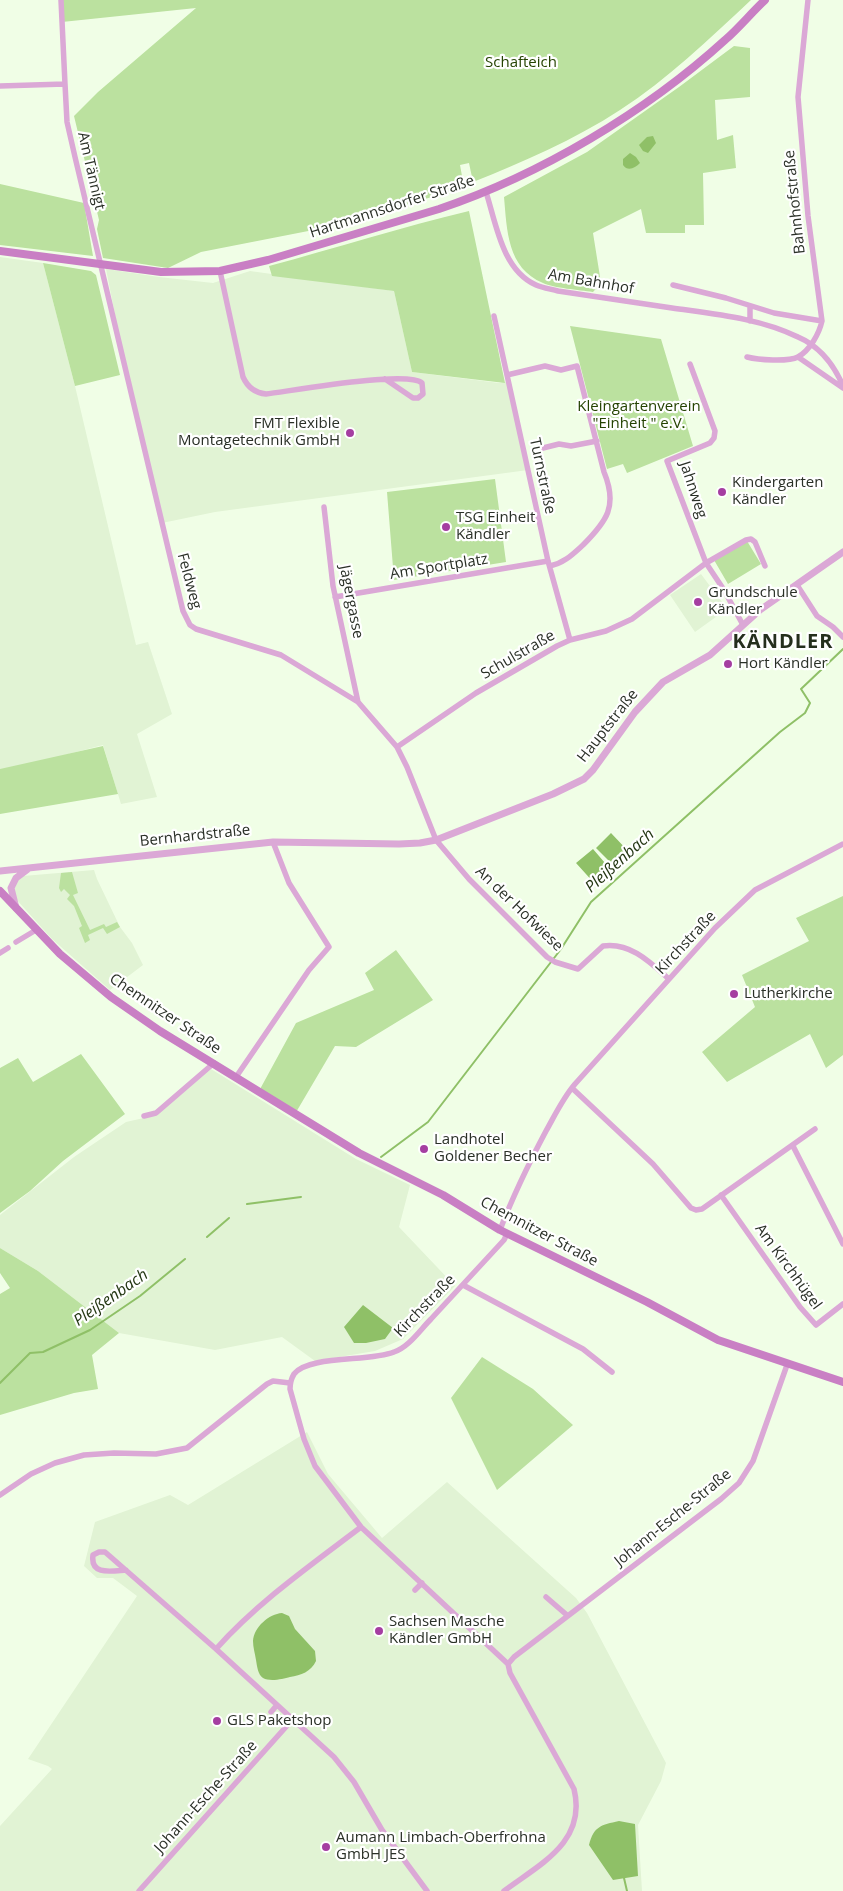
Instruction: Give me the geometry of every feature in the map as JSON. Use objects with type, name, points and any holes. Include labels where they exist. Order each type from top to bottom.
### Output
[{"type":"main road","name":"Hartmannsdorfer Straße","points":[[0,251],[160,272],[220,271],[268,260],[417,216],[486,192],[564,152],[629,114],[725,40],[765,0]]},
{"type":"main road","name":"Chemnitzer Straße","points":[[0,891],[60,954],[112,997],[160,1031],[359,1154],[443,1195],[503,1232],[647,1302],[718,1340],[843,1382]]},
{"type":"street","name":"Am Tännigt","points":[[61,0],[67,122],[100,264]]},
{"type":"street","name":"Bahnhofstraße","points":[[808,0],[798,97],[808,216],[822,321]]},
{"type":"street","points":[[0,86],[65,84]]},
{"type":"street","name":"Am Bahnhof","points":[[486,192],[506,255],[521,276],[536,285],[558,291],[715,314],[750,321],[798,337],[811,344]]},
{"type":"street","name":"Feldweg","points":[[100,264],[183,611],[190,625],[206,632],[280,655],[358,702],[397,747],[436,840]]},
{"type":"street","points":[[220,271],[243,377],[246,384],[253,391],[266,394],[385,379],[411,378],[419,380],[423,385],[423,394],[418,398],[411,397],[385,379]]},
{"type":"street","points":[[674,286],[726,298],[774,313],[822,321],[817,335],[798,357]]},
{"type":"street","points":[[750,306],[750,321]]},
{"type":"street","name":"Turnstraße","points":[[494,316],[549,564],[570,640]]},
{"type":"street","points":[[811,344],[831,364],[843,387]]},
{"type":"street","points":[[747,357],[757,360],[798,357],[843,387]]},
{"type":"street","name":"Jahnweg","points":[[690,364],[715,431],[714,438],[710,443],[667,461],[706,563]]},
{"type":"street","points":[[507,375],[545,366],[561,370],[576,366],[597,440],[571,446],[559,444],[535,450]]},
{"type":"street","name":"Am Sportplatz","points":[[335,596],[560,563],[568,558],[602,525],[610,504],[610,488],[597,440]]},
{"type":"street","name":"Jägergasse","points":[[324,507],[335,596],[358,702]]},
{"type":"street","name":"Schulstraße","points":[[397,747],[476,693],[570,640],[606,631],[632,619],[706,563],[746,540],[751,539],[755,542],[765,566]]},
{"type":"street","name":"Hauptstraße","points":[[273,842],[399,844],[436,840],[553,794],[584,779],[593,770],[651,693],[672,676],[710,654],[760,610],[843,552]]},
{"type":"street","points":[[706,563],[724,590],[743,625]]},
{"type":"street","points":[[797,584],[817,616],[834,627],[843,637]]},
{"type":"street","name":"An der Hofwiese","points":[[436,840],[469,879],[547,956],[556,962],[578,969],[603,946],[611,945],[637,952],[670,979]]},
{"type":"street","name":"Bernhardstraße","points":[[0,872],[273,842],[289,883],[329,947],[308,970],[236,1077]]},
{"type":"street","name":"Kirchstraße","points":[[290,1383],[294,1374],[305,1366],[324,1362],[383,1356],[397,1352],[408,1342],[504,1240],[503,1232],[514,1194],[530,1160],[572,1088],[715,928],[755,890],[843,844]]},
{"type":"street","points":[[16,908],[11,888],[16,878],[28,868]]},
{"type":"street","points":[[16,942],[36,930]]},
{"type":"street","points":[[0,953],[8,948]]},
{"type":"street","points":[[144,1116],[156,1113],[214,1063]]},
{"type":"street","points":[[572,1088],[653,1164],[691,1208],[696,1210],[702,1209],[815,1129]]},
{"type":"street","points":[[793,1146],[843,1244]]},
{"type":"street","name":"Am Kirchhügel","points":[[721,1195],[800,1307],[816,1325],[843,1304]]},
{"type":"street","points":[[463,1285],[583,1348],[612,1372]]},
{"type":"street","name":"Johann-Esche-Straße","points":[[508,1664],[514,1657],[721,1499],[739,1483],[756,1454],[787,1364]]},
{"type":"street","points":[[0,1495],[30,1474],[55,1463],[84,1456],[114,1453],[156,1454],[187,1448],[267,1384],[273,1381],[290,1383],[304,1439],[315,1466],[361,1527],[508,1664],[510,1673],[571,1782],[577,1808],[575,1822],[567,1839],[552,1854],[504,1891]]},
{"type":"street","points":[[216,1649],[234,1629],[286,1582],[305,1573],[361,1527]]},
{"type":"street","points":[[126,1570],[101,1571],[95,1568],[92,1561],[93,1555],[105,1552],[149,1587],[334,1758],[348,1773],[382,1830],[427,1891]]},
{"type":"street","points":[[415,1590],[422,1583]]},
{"type":"street","points":[[546,1596],[568,1616]]},
{"type":"street","points":[[271,1712],[277,1705]]},
{"type":"street","name":"Johann-Esche-Straße","points":[[139,1891],[293,1719]]},
{"type":"shaded area","points":[[653,136],[656,143],[648,153],[643,151],[639,145],[647,137]]},
{"type":"shaded area","points":[[630,153],[640,163],[634,168],[629,169],[623,165],[623,159]]},
{"type":"shaded area","points":[[0,257],[43,263],[75,386],[136,645],[148,642],[172,714],[137,734],[157,797],[121,804],[103,745],[0,772]]},
{"type":"shaded area","points":[[106,269],[213,283],[250,271],[394,291],[412,372],[499,383],[508,382],[528,470],[215,512],[162,523],[132,400]]},
{"type":"shaded area","name":"Grundschule Kändler","points":[[701,574],[727,609],[695,632],[670,595]]},
{"type":"shaded area","points":[[611,833],[629,852],[614,866],[596,848]]},
{"type":"shaded area","points":[[593,849],[611,870],[595,884],[576,863]]},
{"type":"shaded area","points":[[94,870],[120,927],[132,943],[143,965],[110,990],[52,939],[16,899],[14,890],[18,879],[23,876]]},
{"type":"shaded area","points":[[211,1069],[356,1159],[410,1185],[399,1227],[455,1286],[403,1339],[375,1351],[315,1361],[282,1337],[215,1350],[119,1333],[38,1271],[0,1248],[0,1215],[74,1157],[126,1122],[157,1115]]},
{"type":"shaded area","points":[[363,1305],[393,1328],[385,1339],[366,1343],[354,1343],[344,1327]]},
{"type":"shaded area","points":[[307,1432],[328,1474],[382,1538],[447,1482],[576,1598],[587,1613],[666,1763],[661,1781],[638,1825],[642,1891],[0,1891],[0,1826],[52,1769],[28,1759],[137,1596],[113,1578],[97,1578],[84,1566],[95,1522],[170,1495],[188,1505]]},
{"type":"shaded area","points":[[282,1613],[289,1616],[295,1629],[315,1651],[316,1661],[311,1668],[302,1674],[273,1680],[266,1679],[261,1677],[258,1670],[253,1646],[254,1636],[263,1622],[272,1616]]},
{"type":"shaded area","points":[[619,1821],[635,1824],[638,1876],[613,1880],[589,1845],[593,1834],[599,1827]]},
{"type":"green space","name":"Schafteich","points":[[61,0],[751,0],[688,58],[638,98],[603,121],[566,141],[473,182],[469,163],[460,165],[464,187],[344,224],[201,252],[168,268],[103,258],[97,229],[99,220],[74,116],[98,92],[196,8],[62,22]]},
{"type":"green space","points":[[734,46],[750,48],[750,97],[715,100],[717,140],[733,135],[736,168],[703,173],[704,225],[685,225],[685,233],[646,233],[641,209],[593,233],[601,283],[593,292],[567,289],[543,283],[522,268],[511,247],[504,197],[587,152]]},
{"type":"green space","points":[[0,184],[84,203],[93,256],[0,245]]},
{"type":"green space","points":[[469,211],[505,383],[412,372],[394,291],[272,276],[269,266]]},
{"type":"green space","points":[[43,263],[91,271],[96,275],[120,375],[75,386]]},
{"type":"green space","name":"Kleingartenverein \"Einheit \" e.V.","points":[[570,326],[661,339],[693,446],[627,473],[623,464],[607,469]]},
{"type":"green space","name":"TSG Einheit Kändler","points":[[495,479],[506,562],[394,580],[387,492]]},
{"type":"green space","points":[[747,541],[761,564],[728,584],[714,560]]},
{"type":"green space","points":[[103,746],[118,794],[0,814],[0,769]]},
{"type":"green space","points":[[72,872],[78,893],[73,895],[90,930],[104,924],[106,927],[117,922],[120,927],[107,934],[103,928],[88,935],[90,940],[85,943],[79,928],[82,926],[74,906],[67,899],[70,895],[64,889],[61,892],[59,888],[61,873]]},
{"type":"green space","points":[[843,896],[843,1055],[826,1068],[810,1034],[727,1082],[702,1052],[755,1007],[742,975],[809,941],[796,918]]},
{"type":"green space","points":[[396,950],[433,1000],[356,1047],[335,1046],[295,1114],[259,1091],[296,1023],[374,990],[365,973]]},
{"type":"green space","points":[[81,1054],[125,1114],[63,1161],[30,1191],[0,1213],[0,1068],[18,1058],[33,1082]]},
{"type":"green space","points":[[0,1248],[38,1271],[119,1333],[92,1355],[98,1389],[74,1393],[0,1415],[0,1294],[10,1288],[0,1273]]},
{"type":"green space","points":[[482,1357],[533,1389],[573,1425],[497,1490],[451,1398]]},
{"type":"waterway","name":"Pleißenbach","points":[[381,1157],[428,1122],[561,949],[591,902],[780,732],[805,713],[810,703],[801,689],[843,649]]},
{"type":"waterway","name":"Pleißenbach","points":[[247,1204],[301,1197]]},
{"type":"waterway","name":"Pleißenbach","points":[[207,1237],[229,1218]]},
{"type":"waterway","name":"Pleißenbach","points":[[0,1383],[30,1353],[43,1352],[90,1330],[140,1296],[185,1259]]},
{"type":"waterway","points":[[624,1878],[627,1891]]},
{"type":"place","name":"FMT Flexible Montagetechnik GmbH","points":[[350,433]]},
{"type":"place","name":"Kindergarten Kändler","points":[[722,492]]},
{"type":"place","name":"TSG Einheit Kändler","points":[[446,527]]},
{"type":"place","name":"Grundschule Kändler","points":[[698,602]]},
{"type":"place","name":"Hort Kändler","points":[[728,664]]},
{"type":"place","name":"Lutherkirche","points":[[734,994]]},
{"type":"place","name":"Landhotel Goldener Becher","points":[[424,1149]]},
{"type":"place","name":"Sachsen Masche Kändler GmbH","points":[[379,1631]]},
{"type":"place","name":"GLS Paketshop","points":[[217,1721]]},
{"type":"place","name":"Aumann Limbach-Oberfrohna GmbH JES","points":[[326,1847]]},
{"type":"district","name":"KÄNDLER","points":[[783,642]]}]
